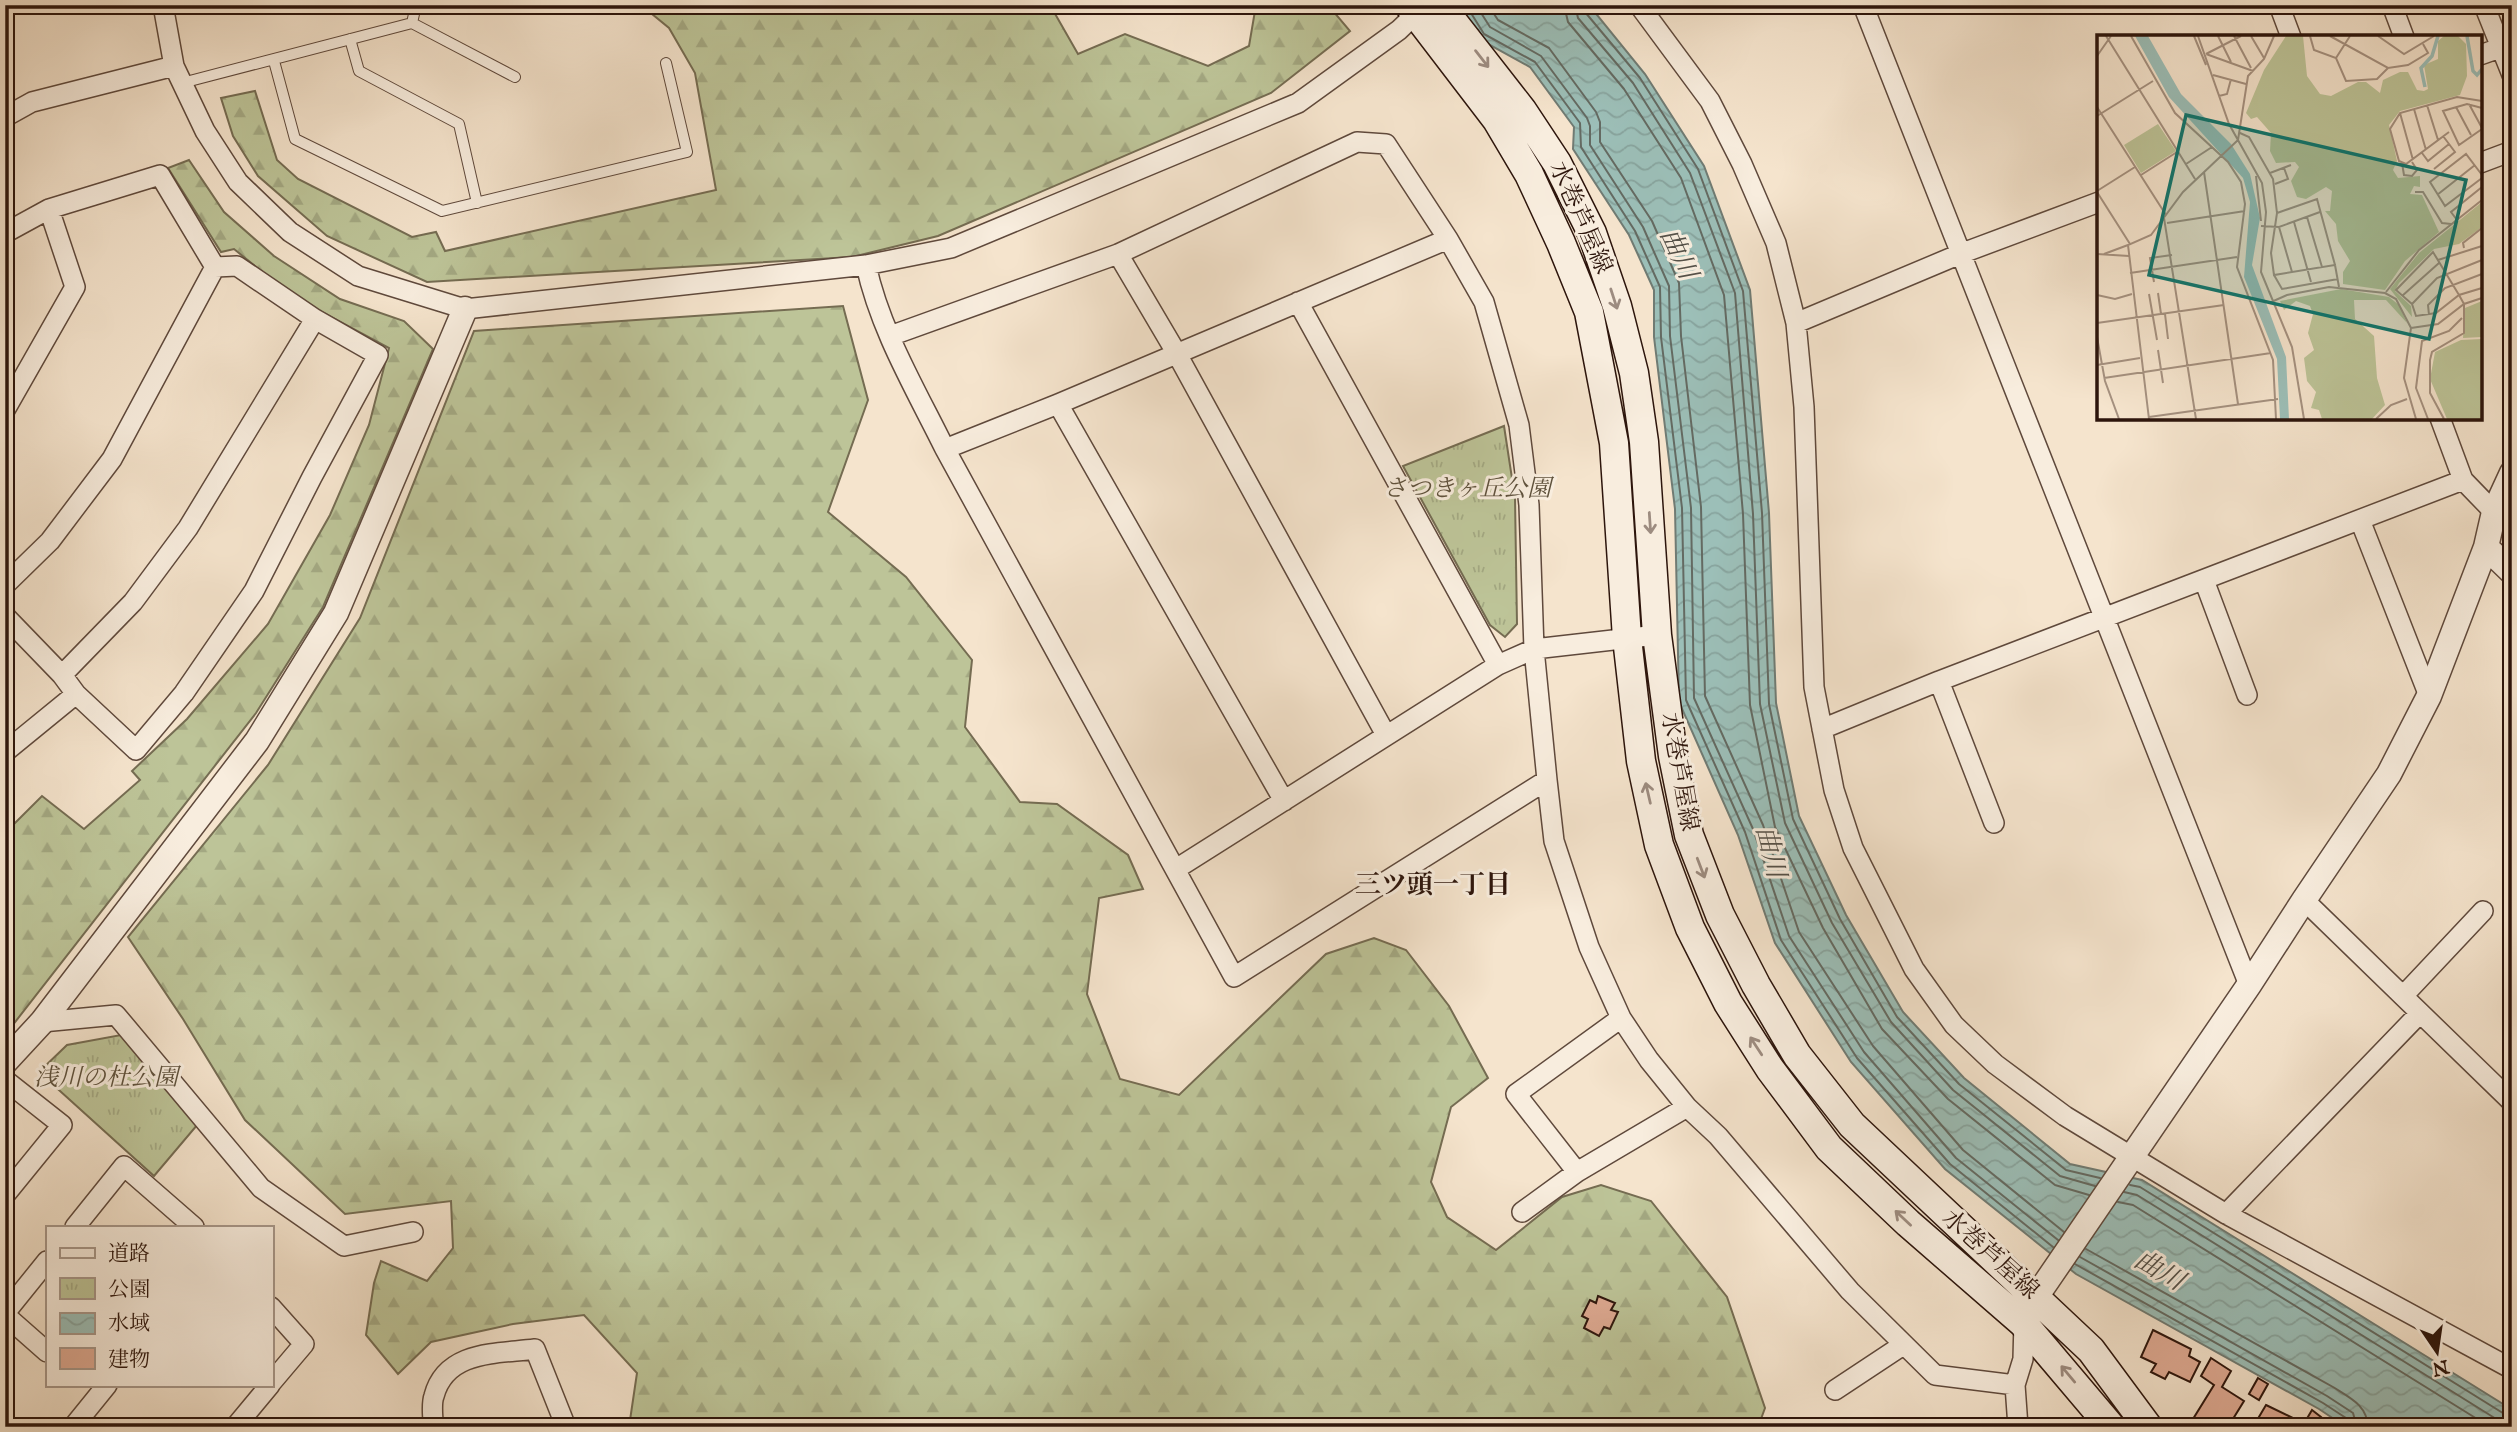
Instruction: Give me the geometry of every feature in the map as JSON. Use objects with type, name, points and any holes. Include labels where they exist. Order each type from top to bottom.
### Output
[{"type":"main road","name":"水巻芦屋線","points":[[1423,7],[1522,110],[1557,163],[1592,233],[1613,293],[1634,373],[1644,442],[1657,635],[1673,756],[1689,835],[1720,915],[1756,985],[1797,1055],[1852,1125],[2044,1285],[2148,1427]]},
{"type":"main road","name":"水巻芦屋線","points":[[1423,7],[1529,174],[1589,312],[1614,443],[1627,638],[1640,761],[1660,845],[1690,928],[1728,1003],[1770,1069],[1829,1147],[1908,1223],[2023,1323],[2111,1427]]},
{"type":"street","points":[[163,5],[178,74],[205,131],[238,182],[290,232],[358,276],[465,309],[866,265],[951,248],[1297,103],[1399,30],[1423,7]]},
{"type":"street","points":[[1639,5],[1710,101],[1742,164],[1776,243],[1796,323],[1804,407],[1814,687],[1833,790],[1853,848],[1914,969],[1954,1025],[1995,1064],[2128,1162],[2512,1369]]},
{"type":"street","points":[[1863,5],[2249,985]]},
{"type":"street","points":[[2279,5],[2290,35]]},
{"type":"street","points":[[2392,5],[2403,35]]},
{"type":"street","points":[[2484,5],[2506,45],[2512,75]]},
{"type":"street","points":[[2482,54],[2506,45]]},
{"type":"street","points":[[5,117],[32,102],[178,74]]},
{"type":"street","points":[[890,336],[1118,254],[1357,142],[1386,144],[1448,239],[1484,302],[1519,425],[1529,505],[1534,649],[1554,841],[1589,947],[1621,1018],[1649,1060],[1687,1107],[1718,1136],[1850,1291],[1935,1375],[2015,1385]]},
{"type":"street","points":[[2482,162],[2512,150]]},
{"type":"street","points":[[5,233],[49,209],[160,175],[215,267]]},
{"type":"street","points":[[1796,323],[1960,254],[2097,203]]},
{"type":"street","points":[[5,410],[75,287],[49,209]]},
{"type":"street","points":[[945,449],[1448,239]]},
{"type":"street","points":[[1118,254],[1177,354],[1386,735]]},
{"type":"street","points":[[866,265],[872,292],[890,336],[945,449],[1234,977],[1547,780]]},
{"type":"street","points":[[5,616],[62,674],[76,694],[136,750],[184,693],[254,591],[378,355],[315,319],[237,266],[215,267]]},
{"type":"street","points":[[5,585],[50,541],[112,459],[215,267]]},
{"type":"street","points":[[1298,302],[1498,665]]},
{"type":"street","points":[[5,1062],[42,1022],[257,741],[336,613],[465,309]]},
{"type":"street","points":[[62,674],[133,603],[188,528],[315,319]]},
{"type":"street","points":[[1058,404],[1284,802]]},
{"type":"street","points":[[2441,420],[2463,481],[2494,512]]},
{"type":"street","points":[[2018,1427],[2015,1385],[2023,1359],[2023,1323],[2044,1285],[2389,774],[2429,696],[2486,547],[2494,512],[2512,474]]},
{"type":"street","points":[[1822,729],[1939,681],[2463,481]]},
{"type":"street","points":[[2360,520],[2429,696]]},
{"type":"street","points":[[2486,547],[2512,572]]},
{"type":"street","points":[[2204,580],[2247,695]]},
{"type":"street","points":[[1176,869],[1498,665],[1534,649],[1657,635]]},
{"type":"street","points":[[1939,681],[1994,823]]},
{"type":"street","points":[[5,752],[76,694]]},
{"type":"street","points":[[2304,900],[2512,1102]]},
{"type":"street","points":[[2403,996],[2483,911]]},
{"type":"street","points":[[2226,1214],[2420,1013]]},
{"type":"street","points":[[42,1022],[116,1015],[261,1188],[344,1247],[413,1232]]},
{"type":"street","points":[[1577,1172],[1516,1094],[1621,1018]]},
{"type":"street","points":[[5,1080],[62,1125],[5,1195]]},
{"type":"street","points":[[1522,1212],[1577,1172],[1687,1107]]},
{"type":"street","points":[[76,1226],[124,1166],[193,1226]]},
{"type":"street","points":[[46,1262],[5,1314],[46,1351]]},
{"type":"street","points":[[273,1309],[303,1344],[273,1380]]},
{"type":"street","points":[[1835,1390],[1903,1345]]},
{"type":"street","points":[[435,1427],[433,1397],[442,1376],[466,1357],[535,1349],[566,1427]]},
{"type":"street","points":[[235,1427],[268,1386]]},
{"type":"street","points":[[73,1427],[96,1389]]},
{"type":"lane","points":[[412,23],[416,5]]},
{"type":"lane","points":[[178,74],[274,61],[412,23],[515,77]]},
{"type":"lane","points":[[350,39],[359,72],[459,124],[477,203]]},
{"type":"lane","points":[[274,61],[295,139],[442,211],[687,152],[666,63]]},
{"type":"green space","points":[[641,5],[1050,5],[1078,54],[1125,34],[1208,66],[1249,46],[1256,5],[1328,5],[1350,31],[1271,93],[938,236],[852,257],[427,282],[327,236],[258,176],[233,136],[221,98],[255,91],[277,160],[298,179],[412,237],[436,232],[445,251],[716,190],[695,73],[669,28]]},
{"type":"green space","points":[[189,160],[224,212],[274,256],[340,299],[404,321],[433,349],[323,607],[256,713],[5,1035],[5,833],[42,796],[84,829],[140,780],[132,771],[187,719],[268,624],[330,515],[369,425],[389,348],[292,296],[234,249],[221,252],[168,168]]},
{"type":"green space","points":[[843,306],[868,400],[828,512],[906,577],[972,660],[965,727],[1020,802],[1057,804],[1128,855],[1143,889],[1099,898],[1087,994],[1120,1079],[1179,1095],[1326,954],[1374,938],[1406,950],[1449,1006],[1488,1078],[1451,1107],[1431,1182],[1447,1217],[1496,1250],[1562,1197],[1601,1185],[1651,1201],[1727,1297],[1765,1408],[1758,1427],[629,1427],[637,1373],[584,1315],[513,1324],[431,1342],[398,1374],[366,1335],[374,1283],[381,1261],[427,1281],[453,1248],[451,1201],[345,1214],[245,1120],[183,1019],[128,937],[268,765],[360,618],[474,331]]},
{"type":"green space","name":"さつきヶ丘公園","points":[[1504,426],[1515,498],[1517,624],[1505,637],[1490,625],[1403,466]]},
{"type":"green space","name":"浅川の杜公園","points":[[121,1035],[198,1124],[154,1176],[39,1072],[67,1045]]},
{"type":"water","name":"曲川","points":[[1457,5],[1589,5],[1645,74],[1704,166],[1750,290],[1769,513],[1776,703],[1799,816],[1846,915],[1903,1012],[1964,1078],[2070,1164],[2142,1180],[2503,1404],[2512,1411],[2512,1427],[2346,1427],[2319,1409],[2076,1274],[1945,1169],[1851,1062],[1775,943],[1738,835],[1679,702],[1675,509],[1654,337],[1654,290],[1629,235],[1573,149],[1574,127],[1530,67],[1479,39]]},
{"type":"building","points":[[1598,1296],[1615,1303],[1611,1310],[1618,1312],[1610,1329],[1604,1327],[1599,1336],[1584,1328],[1588,1319],[1582,1316],[1590,1300],[1596,1303]]},
{"type":"building","points":[[2153,1330],[2191,1349],[2189,1356],[2200,1362],[2190,1382],[2169,1372],[2165,1379],[2151,1372],[2156,1364],[2141,1357]]},
{"type":"building","points":[[2211,1358],[2231,1371],[2222,1387],[2244,1401],[2228,1427],[2205,1427],[2193,1419],[2214,1385],[2201,1376]]},
{"type":"building","points":[[2258,1378],[2268,1384],[2259,1400],[2249,1394]]},
{"type":"building","points":[[2266,1405],[2297,1420],[2293,1427],[2253,1427]]},
{"type":"building","points":[[2312,1410],[2321,1417],[2315,1427],[2302,1427]]},
{"type":"district","name":"三ツ頭一丁目","points":[[1433,885]]}]
